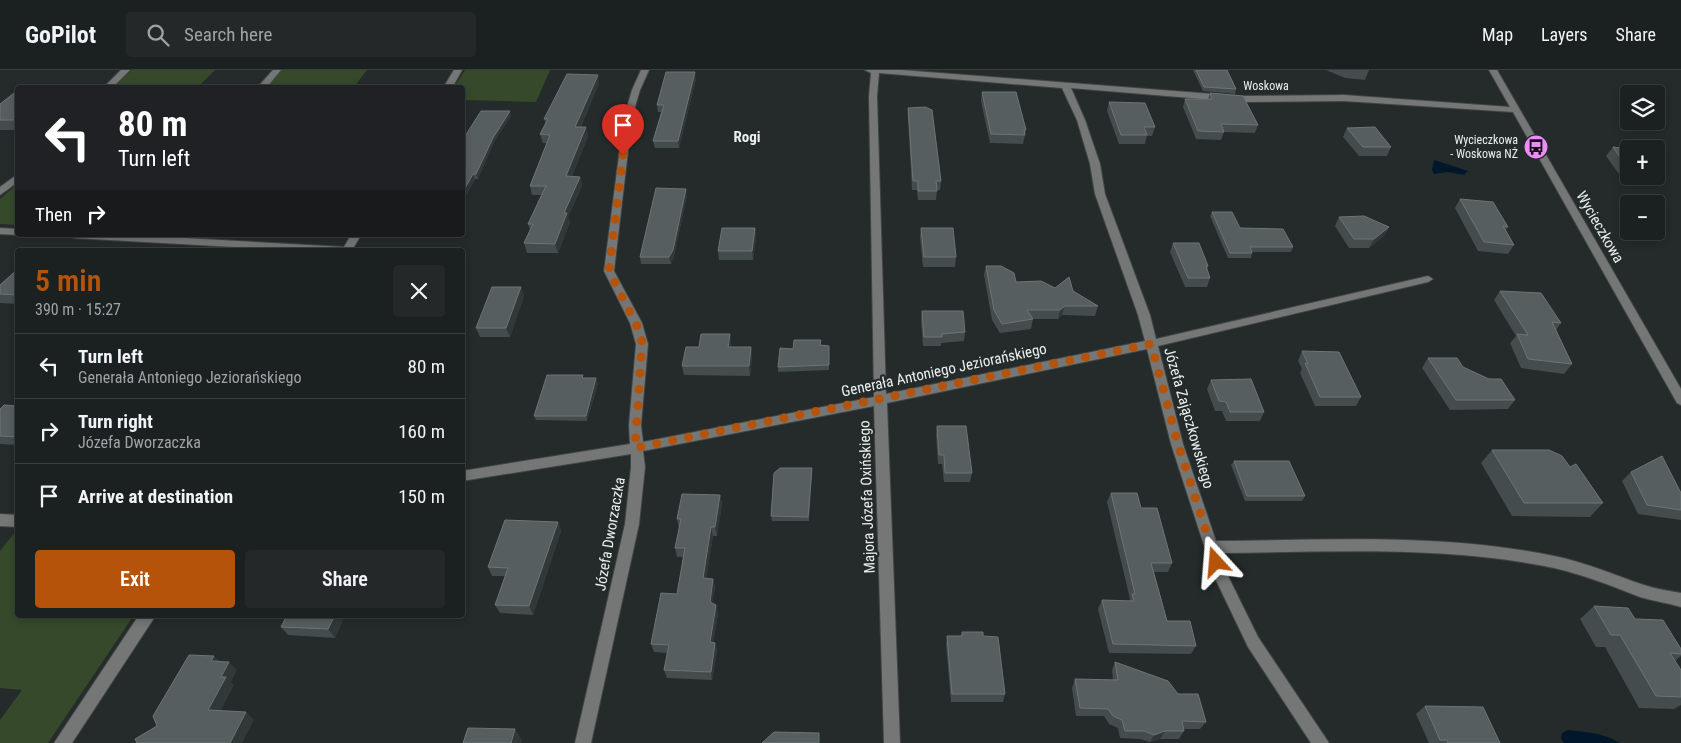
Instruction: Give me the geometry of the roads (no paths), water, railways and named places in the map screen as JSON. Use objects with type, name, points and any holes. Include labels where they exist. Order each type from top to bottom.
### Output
[{"type":"street","points":[[110,85],[126,70]]},
{"type":"street","points":[[264,85],[277,70]]},
{"type":"street","points":[[449,85],[458,70]]},
{"type":"street","name":"Józefa Dworzaczka","points":[[583,743],[632,524],[638,467],[635,448],[642,344],[641,334],[609,271],[628,116],[636,90],[645,70]]},
{"type":"street","name":"Woskowa","points":[[869,70],[1238,99],[1344,98],[1515,110]]},
{"type":"street","name":"Majora Józefa Oxińskiego","points":[[875,70],[873,96],[880,400],[892,743]]},
{"type":"street","name":"Wycieczkowa","points":[[1493,70],[1681,400]]},
{"type":"street","name":"Józefa Zajączkowskiego","points":[[1065,85],[1081,120],[1095,164],[1100,194],[1144,315],[1178,444],[1211,547],[1236,609],[1254,642],[1321,743]]},
{"type":"street","points":[[0,192],[15,180]]},
{"type":"street","points":[[0,231],[15,232]]},
{"type":"street","points":[[135,237],[314,248]]},
{"type":"street","points":[[348,248],[355,237]]},
{"type":"street","name":"Generała Antoniego Jeziorańskiego","points":[[465,476],[635,448],[880,400],[1151,344],[1428,280]]},
{"type":"street","points":[[1667,374],[1681,376]]},
{"type":"street","points":[[0,520],[15,521]]},
{"type":"street","points":[[1211,547],[1417,546],[1462,548],[1554,562],[1610,578],[1643,591],[1681,600]]},
{"type":"street","points":[[62,743],[146,618]]},
{"type":"water","points":[[1434,160],[1468,171],[1464,175],[1448,172],[1434,174],[1432,170]]},
{"type":"water","points":[[1568,730],[1601,735],[1620,743],[1564,743],[1561,738],[1562,733]]},
{"type":"place","name":"Wycieczkowa - Woskowa NŻ","points":[[1536,147]]},
{"type":"district","name":"Rogi","points":[[747,137]]}]
